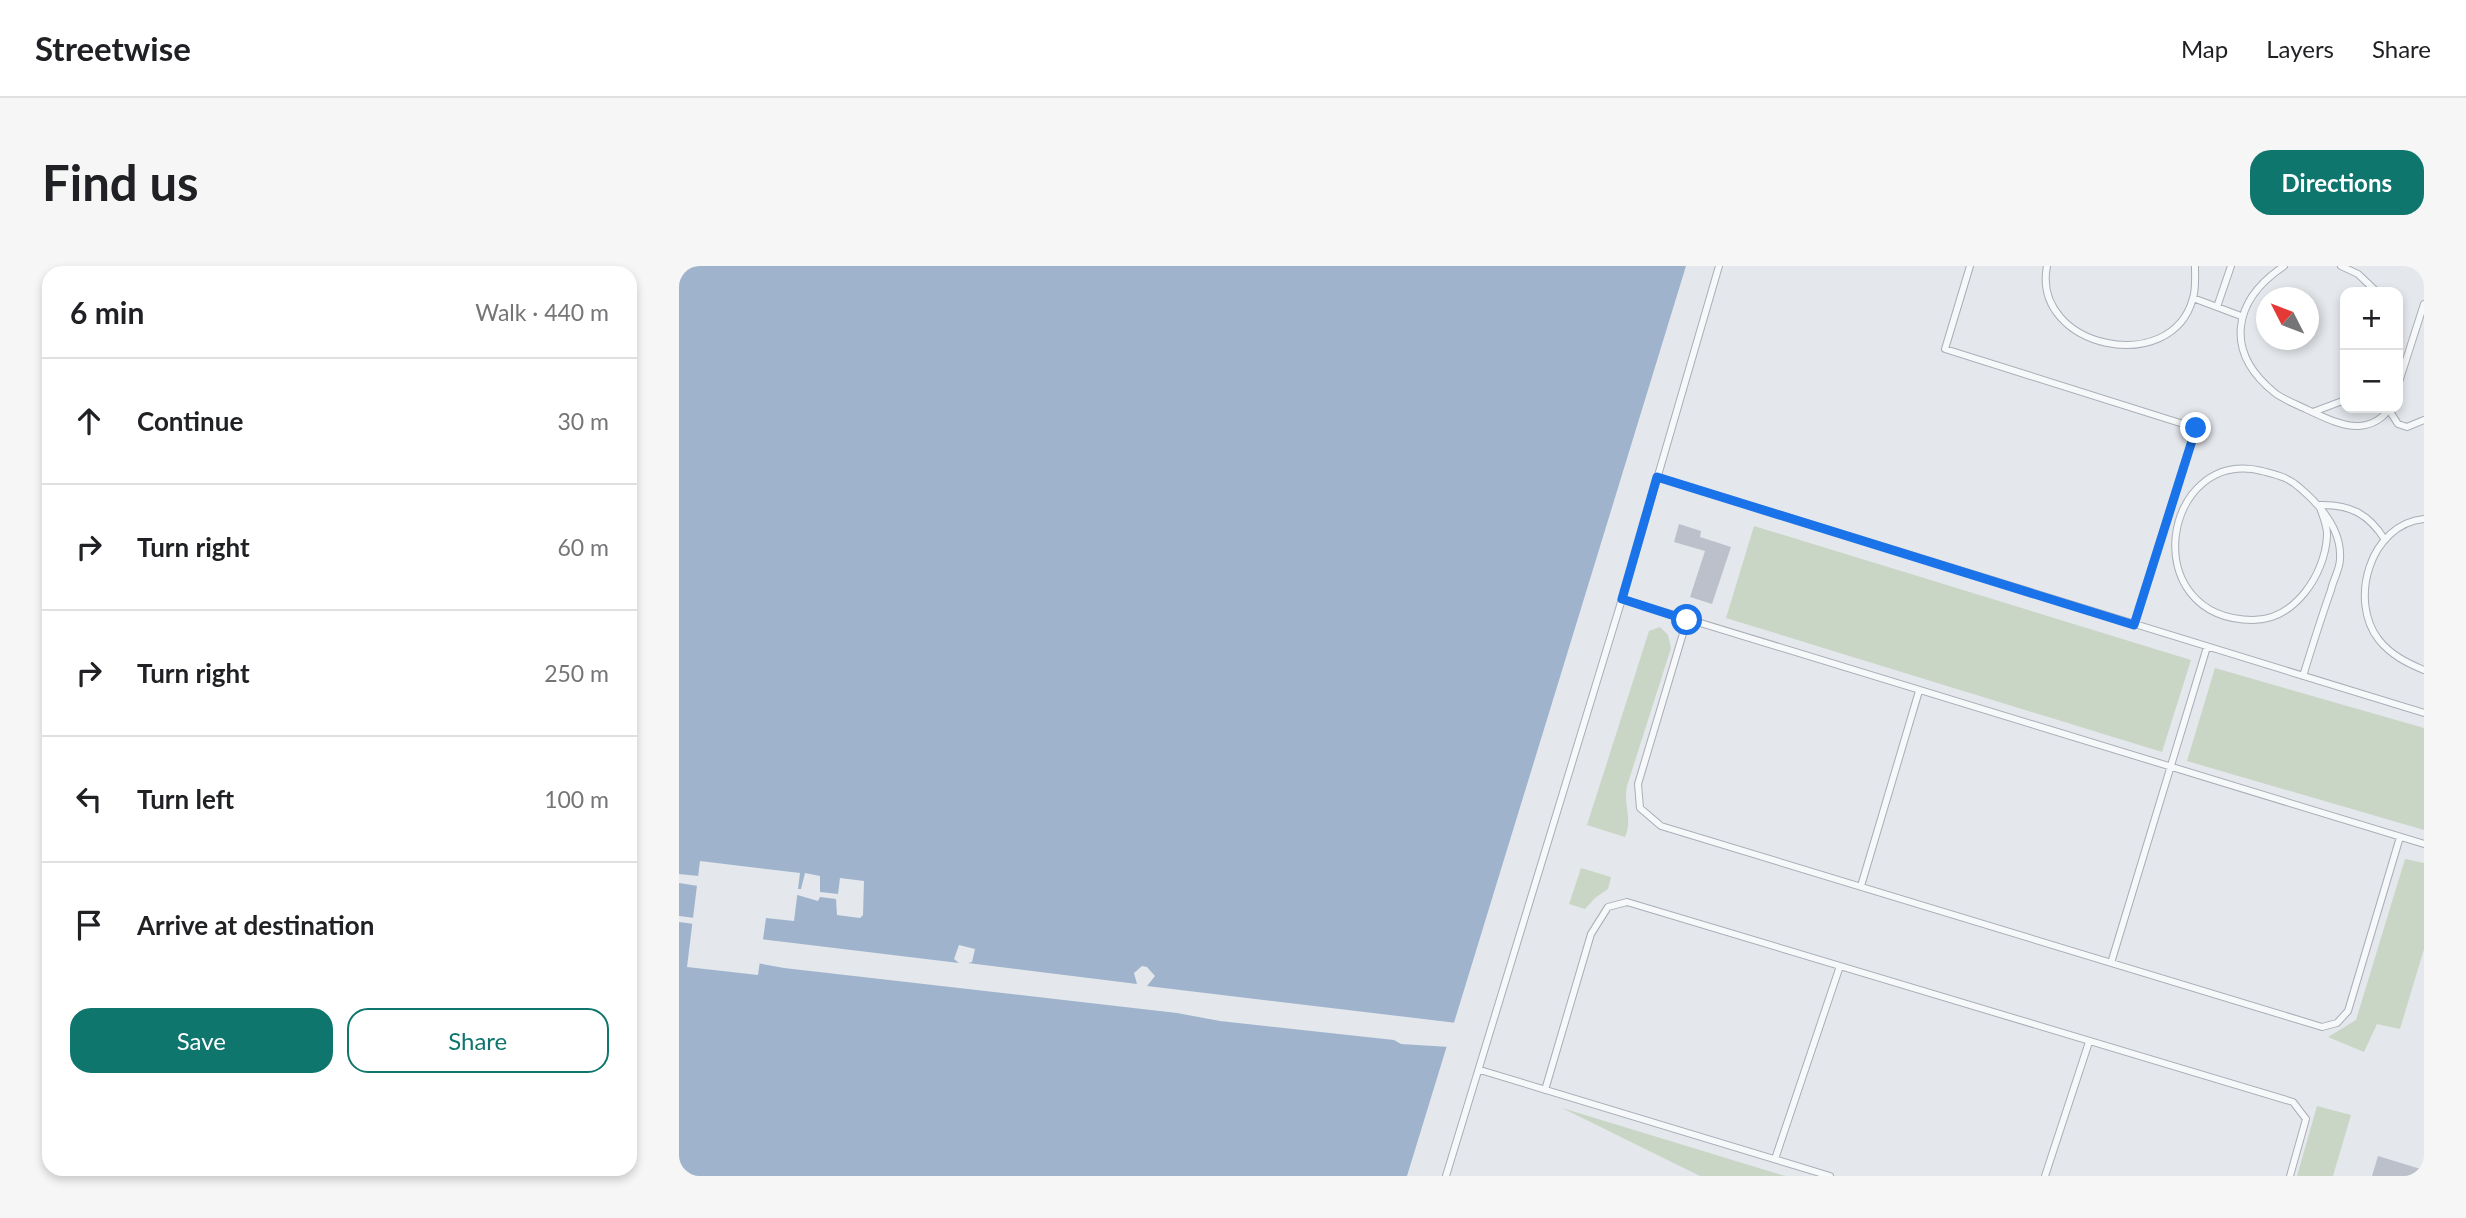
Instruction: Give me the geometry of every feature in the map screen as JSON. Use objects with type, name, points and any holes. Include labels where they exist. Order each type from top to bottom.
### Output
[{"type":"lane","points":[[1446,1176],[1622,599],[1719,266]]},
{"type":"lane","points":[[1970,266],[1945,349],[2196,428],[2134,625]]},
{"type":"lane","points":[[2047,266],[2045,279],[2055,310],[2073,329],[2102,344],[2134,347],[2168,334],[2186,314],[2193,298],[2195,266]]},
{"type":"lane","points":[[2217,307],[2231,266]]},
{"type":"lane","points":[[2284,266],[2257,287],[2241,316],[2240,333],[2246,362],[2276,394],[2341,423],[2359,426],[2378,421],[2386,413]]},
{"type":"lane","points":[[2341,266],[2358,274],[2372,287]]},
{"type":"lane","points":[[2193,298],[2241,316]]},
{"type":"lane","points":[[2403,369],[2424,304]]},
{"type":"lane","points":[[2313,412],[2340,402]]},
{"type":"lane","points":[[2392,413],[2397,424],[2407,428],[2424,419]]},
{"type":"lane","points":[[2303,676],[2340,559],[2336,534],[2319,505],[2289,478],[2247,468],[2219,472],[2192,495],[2180,514],[2173,548],[2181,578],[2198,601],[2226,617],[2256,620],[2293,607],[2317,577],[2328,535],[2319,505]]},
{"type":"lane","points":[[1657,477],[2424,713]]},
{"type":"lane","points":[[2319,505],[2339,505],[2362,513],[2376,525],[2385,540]]},
{"type":"lane","points":[[2424,519],[2399,527],[2385,540],[2372,561],[2364,587],[2366,615],[2378,640],[2400,660],[2424,670]]},
{"type":"lane","points":[[1622,599],[2168,768],[2424,844]]},
{"type":"lane","points":[[1687,620],[1638,784],[1640,808],[1661,826],[2111,963],[2322,1027],[2337,1023],[2348,1011],[2400,837]]},
{"type":"lane","points":[[2111,963],[2168,768],[2207,647]]},
{"type":"lane","points":[[1861,886],[1919,691]]},
{"type":"lane","points":[[1545,1090],[1591,934],[1608,907],[1627,902],[2294,1102],[2306,1119],[2290,1176]]},
{"type":"lane","points":[[1775,1159],[1840,966]]},
{"type":"lane","points":[[2045,1176],[2089,1042]]},
{"type":"lane","points":[[1480,1070],[1831,1176]]},
{"type":"green space","points":[[1754,526],[2191,660],[2162,752],[1726,618]]},
{"type":"green space","points":[[1660,627],[1668,635],[1671,648],[1627,786],[1628,824],[1625,837],[1587,825],[1649,631]]},
{"type":"green space","points":[[2215,668],[2424,728],[2424,830],[2187,761]]},
{"type":"green space","points":[[2405,859],[2424,863],[2424,949],[2400,1029],[2377,1024],[2364,1052],[2328,1037],[2356,1020]]},
{"type":"green space","points":[[1581,868],[1611,877],[1608,889],[1585,909],[1569,904]]},
{"type":"green space","points":[[2317,1106],[2351,1115],[2333,1176],[2297,1176]]},
{"type":"green space","points":[[1562,1108],[1785,1176],[1700,1176]]},
{"type":"water","points":[[679,266],[1686,266],[1407,1176],[679,1176]],"holes":[[[700,861],[800,873],[794,921],[766,918],[758,975],[687,967]]]},
{"type":"pier","points":[[700,865],[703,866],[692,955],[694,924],[679,922],[679,916],[695,918],[698,886],[679,883],[679,874],[699,876]]},
{"type":"pier","points":[[805,873],[820,876],[820,892],[838,894],[840,878],[864,881],[863,915],[860,918],[837,915],[836,899],[820,897],[818,901],[794,894],[795,889],[801,889]]},
{"type":"pier","points":[[760,939],[959,963],[954,959],[959,945],[975,949],[972,962],[968,963],[1137,984],[1134,973],[1142,966],[1147,967],[1155,976],[1147,986],[1457,1023],[1450,1047],[1401,1044],[1394,1040],[1220,1021],[1177,1013],[784,968],[757,963]]},
{"type":"building","points":[[1679,524],[1701,531],[1700,537],[1731,547],[1712,604],[1690,597],[1705,551],[1674,542]]},
{"type":"building","points":[[2378,1156],[2424,1170],[2424,1176],[2372,1176]]},
{"type":"route","points":[[1687,620],[1622,599],[1657,477],[2134,625],[2196,428]]}]
